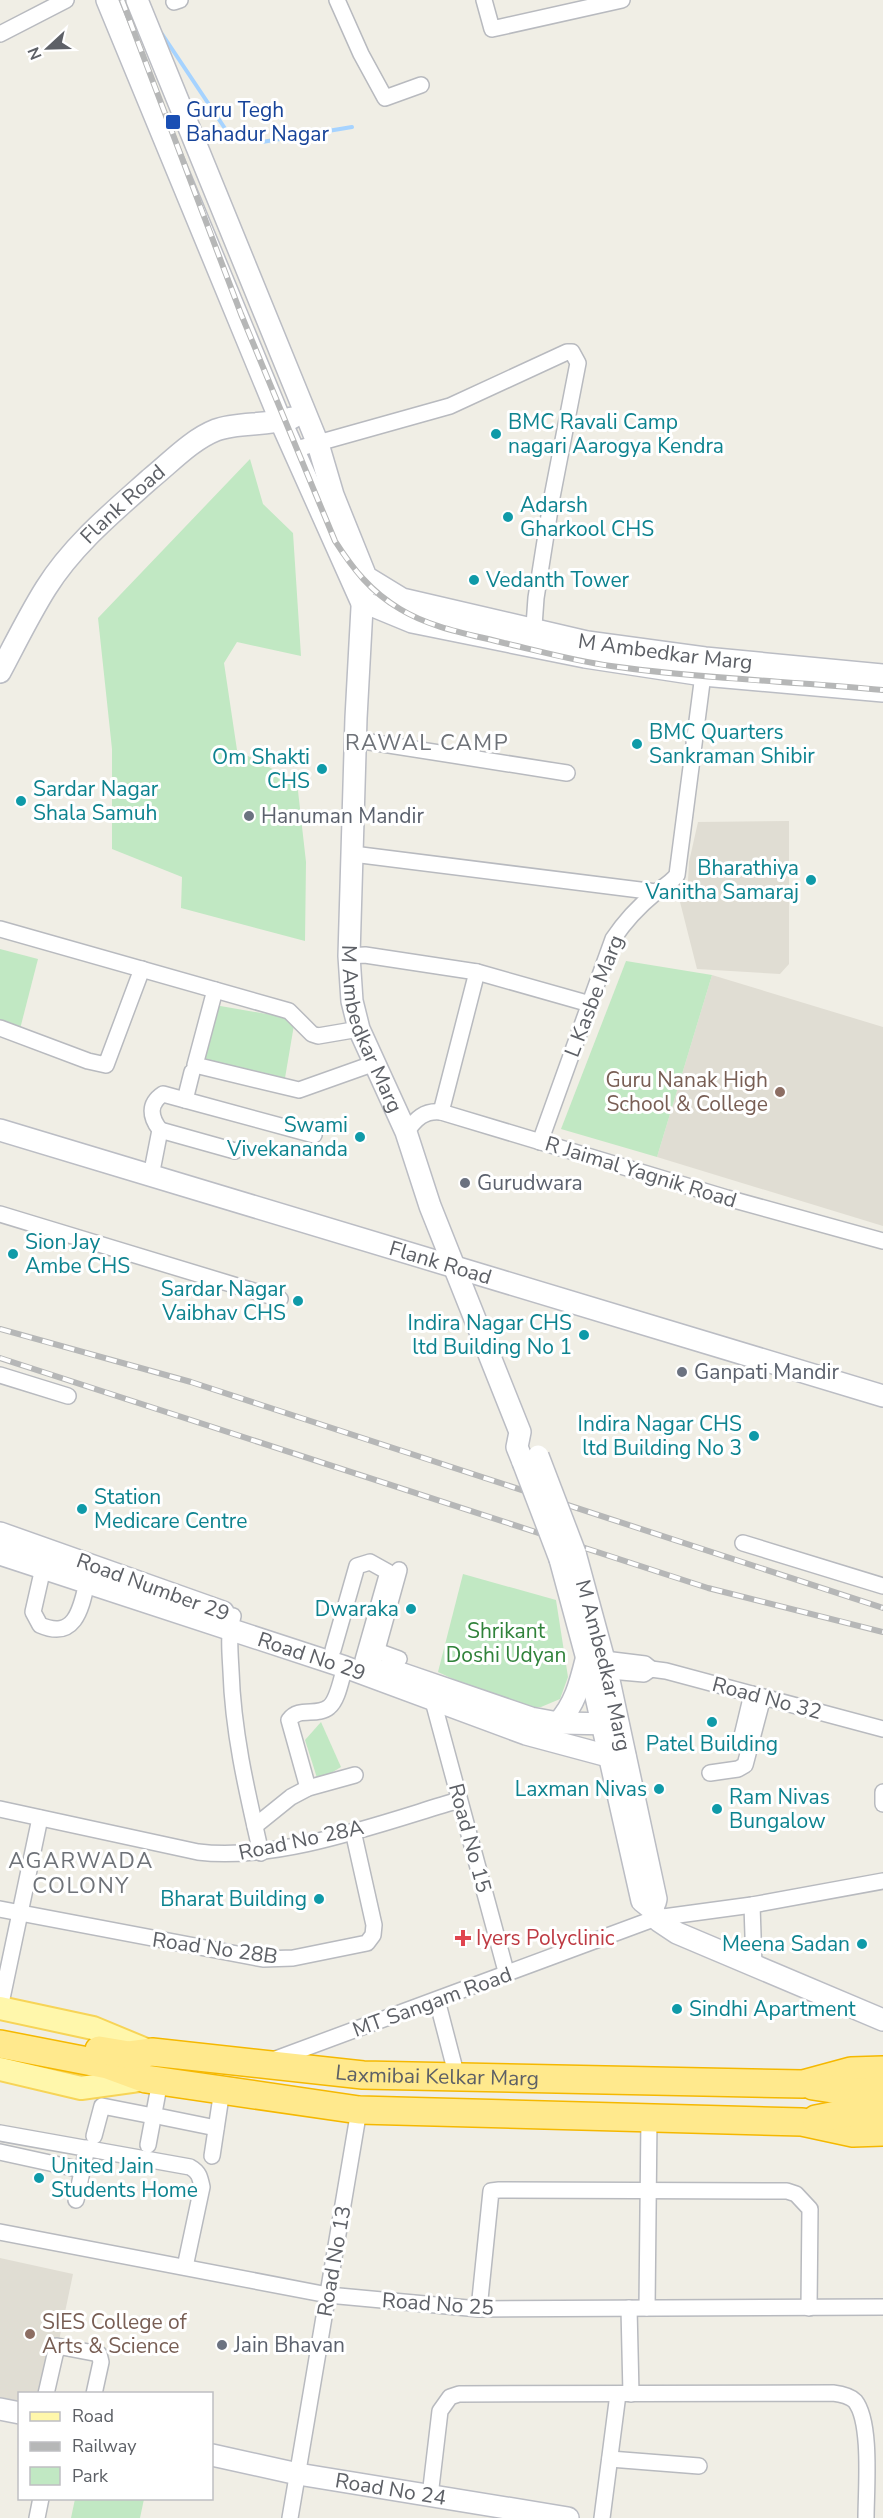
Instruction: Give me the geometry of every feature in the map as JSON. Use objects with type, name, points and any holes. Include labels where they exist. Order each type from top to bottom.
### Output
[{"type":"highway","points":[[0,2035],[146,2071]]},
{"type":"highway","points":[[0,2044],[146,2071]]},
{"type":"highway","name":"Laxmibai Kelkar Marg","points":[[146,2071],[263,2064],[363,2075],[803,2084],[851,2072],[883,2070]]},
{"type":"highway","name":"Laxmibai Kelkar Marg","points":[[146,2071],[222,2090],[359,2110],[802,2122],[853,2133],[883,2132]]},
{"type":"highway","points":[[803,2084],[883,2112]]},
{"type":"highway","points":[[802,2122],[883,2091]]},
{"type":"main road","points":[[107,0],[281,422],[361,601],[412,622],[533,638]]},
{"type":"main road","points":[[137,0],[318,444],[333,495],[366,577]]},
{"type":"main road","points":[[192,206],[217,196]]},
{"type":"main road","name":"Flank Road","points":[[0,672],[47,587],[68,559],[102,522],[200,438],[218,429],[281,422],[305,414]]},
{"type":"main road","name":"M Ambedkar Marg","points":[[883,675],[704,666],[588,642],[533,638],[402,599],[366,577],[361,601],[349,956],[352,1001],[360,1029],[406,1132],[430,1206],[520,1432],[517,1447],[531,1459],[567,1556],[597,1664],[642,1901],[677,1933],[883,2020]]},
{"type":"main road","points":[[704,666],[883,691]]},
{"type":"main road","name":"Flank Road","points":[[0,1130],[883,1396]]},
{"type":"main road","name":"Road Number 29","points":[[0,1533],[89,1574],[232,1623],[358,1659],[435,1693],[531,1719],[558,1723],[610,1724]]},
{"type":"main road","points":[[0,1554],[43,1568],[89,1574]]},
{"type":"main road","name":"Road No 29","points":[[358,1659],[526,1734],[616,1756]]},
{"type":"main road","points":[[558,1723],[570,1710],[578,1691],[597,1664]]},
{"type":"main road","name":"Laxmibai Kelkar Marg","points":[[0,2008],[93,2028],[146,2071]]},
{"type":"main road","name":"Laxmibai Kelkar Marg","points":[[0,2069],[81,2088],[146,2071]]},
{"type":"main road","points":[[0,2409],[18,2413]]},
{"type":"main road","name":"Road No 24","points":[[213,2455],[298,2474],[568,2518]]},
{"type":"street","points":[[0,34],[66,0]]},
{"type":"street","points":[[337,0],[361,54],[385,98],[421,85]]},
{"type":"street","points":[[484,0],[492,29],[622,0]]},
{"type":"street","points":[[293,450],[450,406],[567,352],[575,355],[578,363],[552,497],[536,598],[533,638]]},
{"type":"street","name":"L Kasbe Marg","points":[[540,1142],[613,939],[627,918],[656,892],[672,882],[677,875],[704,666]]},
{"type":"street","points":[[357,740],[567,773]]},
{"type":"street","points":[[353,854],[656,892]]},
{"type":"street","points":[[0,929],[289,1011],[312,1034],[318,1036],[360,1029]]},
{"type":"street","points":[[349,956],[365,955],[477,972],[590,1004]]},
{"type":"street","points":[[0,1028],[88,1061],[106,1065],[142,969]]},
{"type":"street","points":[[406,1132],[416,1119],[431,1111],[441,1112],[477,972]]},
{"type":"street","points":[[215,990],[195,1065],[299,1090],[375,1064]]},
{"type":"street","points":[[185,1100],[192,1071]]},
{"type":"street","points":[[235,1151],[160,1130],[153,1120],[151,1109],[155,1099],[163,1094],[314,1135]]},
{"type":"street","name":"R Jaimal Yagnik Road","points":[[441,1112],[727,1198],[883,1240]]},
{"type":"street","points":[[151,1176],[160,1130]]},
{"type":"street","points":[[0,1215],[280,1299]]},
{"type":"street","points":[[0,1375],[68,1396]]},
{"type":"street","points":[[743,1543],[883,1586]]},
{"type":"street","points":[[370,1562],[384,1567],[388,1572],[358,1659],[357,1566],[370,1562]]},
{"type":"street","points":[[43,1568],[33,1612],[36,1620],[47,1628],[59,1630],[67,1627],[78,1614],[89,1574]]},
{"type":"street","points":[[308,1788],[289,1720],[296,1714],[324,1710],[331,1706],[358,1659],[399,1570]]},
{"type":"street","points":[[232,1623],[232,1706],[240,1762],[261,1853]]},
{"type":"street","points":[[358,1659],[399,1659]]},
{"type":"street","name":"Road No 32","points":[[597,1664],[645,1664],[651,1669],[883,1729]]},
{"type":"street","name":"Road No 15","points":[[435,1693],[459,1800],[507,1975]]},
{"type":"street","points":[[741,1740],[761,1697]]},
{"type":"street","points":[[757,1745],[761,1697]]},
{"type":"street","points":[[710,1773],[738,1769],[745,1765],[761,1697]]},
{"type":"street","points":[[255,1826],[291,1797],[308,1788],[355,1775]]},
{"type":"street","points":[[883,1792],[883,1804]]},
{"type":"street","name":"Road No 28A","points":[[0,1809],[198,1852],[223,1855],[261,1853],[353,1832],[459,1800]]},
{"type":"street","points":[[0,2008],[40,1818]]},
{"type":"street","name":"Road No 28B","points":[[0,1909],[263,1959],[293,1958],[367,1943],[373,1935],[374,1925],[353,1832]]},
{"type":"street","name":"MT Sangam Road","points":[[263,2064],[507,1975],[654,1914],[752,1905],[883,1881]]},
{"type":"street","points":[[752,1905],[754,1966]]},
{"type":"street","points":[[437,2000],[457,2077]]},
{"type":"street","points":[[114,2107],[146,2071]]},
{"type":"street","points":[[146,2071],[157,2117],[152,2143]]},
{"type":"street","points":[[212,2156],[222,2090]]},
{"type":"street","points":[[76,2200],[100,2108],[105,2105],[216,2128]]},
{"type":"street","name":"Road No 13","points":[[290,2518],[359,2110]]},
{"type":"street","points":[[647,2308],[649,2118]]},
{"type":"street","points":[[0,2133],[41,2140],[91,2142],[196,2170],[202,2187],[185,2267]]},
{"type":"street","points":[[37,2160],[41,2140]]},
{"type":"street","points":[[0,2152],[82,2170]]},
{"type":"street","points":[[479,2309],[491,2191],[787,2191],[796,2194],[810,2209],[809,2308]]},
{"type":"street","name":"Road No 25","points":[[0,2232],[328,2295],[479,2309],[883,2307]]},
{"type":"street","points":[[602,2518],[610,2459],[624,2394],[629,2308]]},
{"type":"street","points":[[46,2392],[54,2350],[57,2346],[99,2354],[101,2362],[94,2392]]},
{"type":"street","points":[[430,2496],[440,2411],[450,2397],[459,2394],[834,2393],[854,2400],[865,2421],[866,2518]]},
{"type":"street","points":[[610,2459],[699,2466]]},
{"type":"street","points":[[37,2518],[41,2500]]},
{"type":"shaded area","points":[[789,821],[789,964],[780,974],[697,969],[679,898],[688,882],[689,862],[698,822]]},
{"type":"shaded area","name":"Guru Nanak High School & College","points":[[712,975],[883,1027],[883,1226],[657,1157]]},
{"type":"shaded area","name":"SIES College of Arts & Science","points":[[0,2258],[73,2274],[48,2392],[18,2392],[18,2401],[0,2397]]},
{"type":"green space","points":[[250,459],[263,504],[293,533],[301,656],[237,642],[224,663],[237,750],[297,782],[306,862],[305,941],[181,908],[182,877],[112,849],[112,749],[98,618]]},
{"type":"green space","points":[[0,949],[38,959],[20,1029],[0,1024]]},
{"type":"green space","points":[[626,961],[712,975],[657,1157],[561,1129]]},
{"type":"green space","points":[[209,1004],[295,1019],[284,1084],[198,1069]]},
{"type":"green space","name":"Shrikant Doshi Udyan","points":[[463,1574],[556,1600],[568,1677],[560,1699],[541,1707],[513,1707],[438,1672]]},
{"type":"green space","points":[[321,1722],[341,1767],[318,1781],[305,1740]]},
{"type":"green space","points":[[75,2500],[144,2500],[140,2518],[71,2518]]},
{"type":"waterway","points":[[162,34],[228,133],[262,142],[352,127]]},
{"type":"railway","points":[[122,0],[241,314],[335,541],[371,587],[400,609],[437,626],[557,656],[611,666],[679,674],[883,690]]},
{"type":"railway","points":[[0,1329],[191,1382],[883,1608]]},
{"type":"railway","points":[[0,1358],[708,1588],[883,1632]]},
{"type":"place","name":"Guru Tegh Bahadur Nagar","points":[[173,122]]},
{"type":"place","name":"BMC Ravali Camp nagari Aarogya Kendra","points":[[496,434]]},
{"type":"place","name":"Adarsh Gharkool CHS","points":[[508,517]]},
{"type":"place","name":"Vedanth Tower","points":[[474,580]]},
{"type":"place","name":"BMC Quarters Sankraman Shibir","points":[[637,744]]},
{"type":"place","name":"Om Shakti CHS","points":[[322,769]]},
{"type":"place","name":"Sardar Nagar Shala Samuh","points":[[21,801]]},
{"type":"place","name":"Hanuman Mandir","points":[[249,816]]},
{"type":"place","name":"Bharathiya Vanitha Samaraj","points":[[811,880]]},
{"type":"place","name":"Guru Nanak High School & College","points":[[780,1092]]},
{"type":"place","name":"Swami Vivekananda","points":[[360,1137]]},
{"type":"place","name":"Gurudwara","points":[[465,1183]]},
{"type":"place","name":"Sion Jay Ambe CHS","points":[[13,1254]]},
{"type":"place","name":"Sardar Nagar Vaibhav CHS","points":[[298,1301]]},
{"type":"place","name":"Indira Nagar CHS ltd Building No 1","points":[[584,1335]]},
{"type":"place","name":"Ganpati Mandir","points":[[682,1372]]},
{"type":"place","name":"Indira Nagar CHS ltd Building No 3","points":[[754,1436]]},
{"type":"place","name":"Station Medicare Centre","points":[[82,1509]]},
{"type":"place","name":"Dwaraka","points":[[411,1609]]},
{"type":"place","name":"Patel Building","points":[[712,1722]]},
{"type":"place","name":"Laxman Nivas","points":[[659,1789]]},
{"type":"place","name":"Ram Nivas Bungalow","points":[[717,1809]]},
{"type":"place","name":"Bharat Building","points":[[319,1899]]},
{"type":"place","name":"Iyers Polyclinic","points":[[463,1938]]},
{"type":"place","name":"Meena Sadan","points":[[862,1944]]},
{"type":"place","name":"Sindhi Apartment","points":[[677,2009]]},
{"type":"place","name":"United Jain Students Home","points":[[39,2178]]},
{"type":"place","name":"SIES College of Arts & Science","points":[[30,2334]]},
{"type":"place","name":"Jain Bhavan","points":[[222,2345]]},
{"type":"district","name":"RAWAL CAMP","points":[[427,743]]},
{"type":"district","name":"AGARWADA COLONY","points":[[81,1874]]}]
